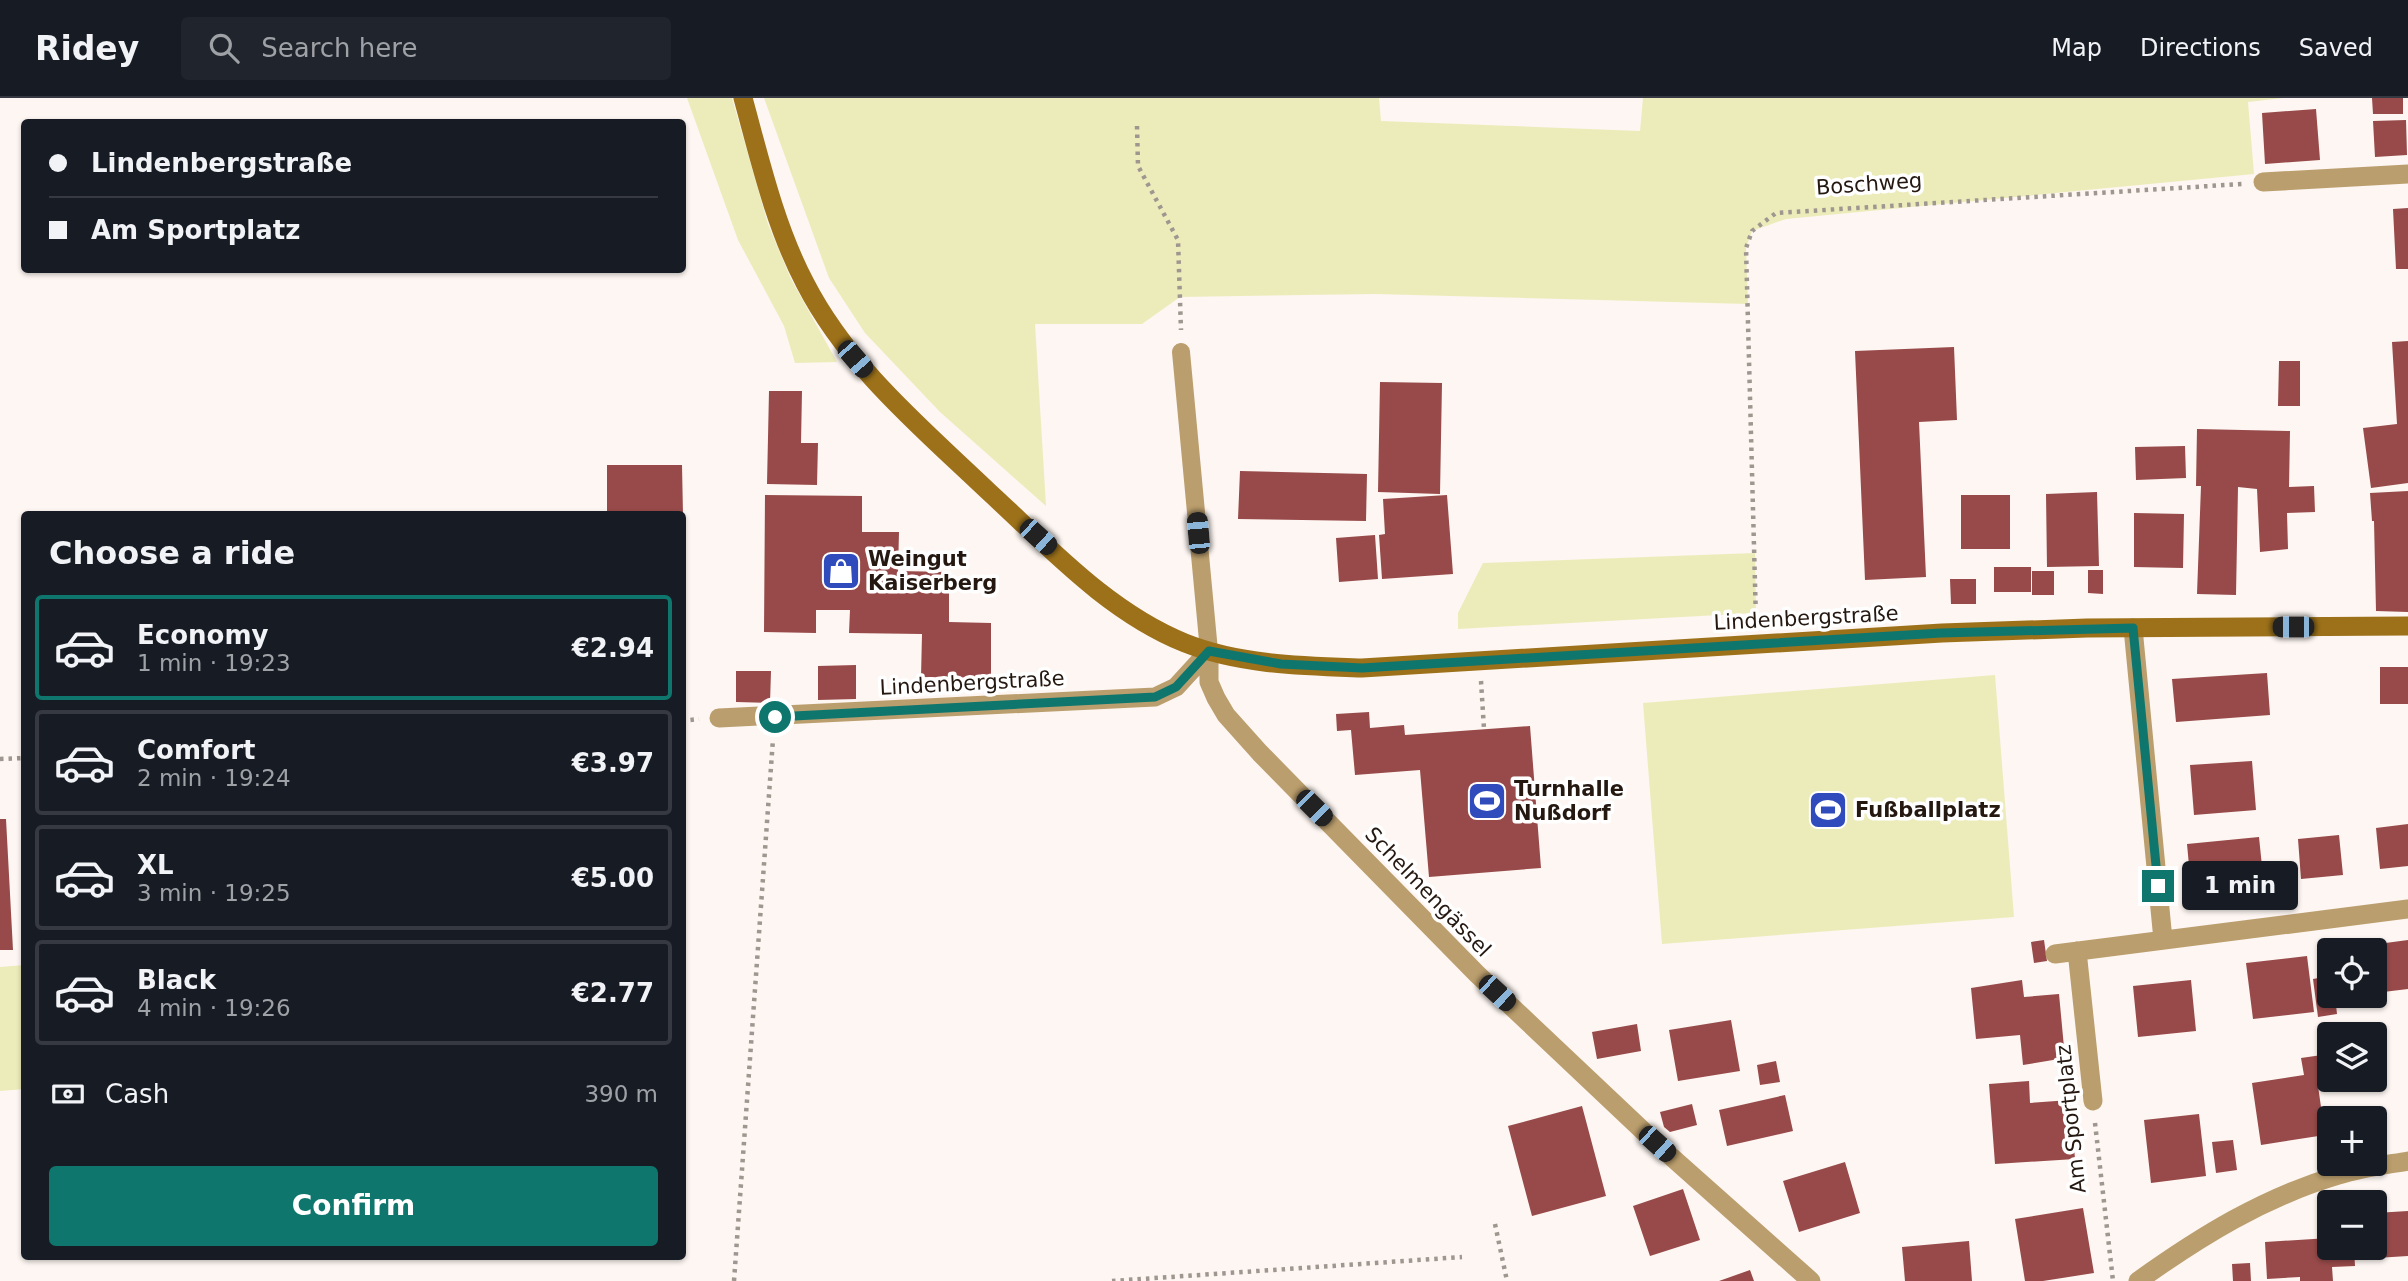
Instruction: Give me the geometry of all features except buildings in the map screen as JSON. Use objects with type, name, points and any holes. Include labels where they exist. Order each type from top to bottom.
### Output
[{"type":"main road","name":"Lindenbergstraße","points":[[743,98],[790,248],[804,282],[844,346],[896,403],[1082,577],[1116,604],[1149,624],[1184,643],[1209,651],[1281,664],[1351,667],[1941,633],[2133,628],[2408,626]]},
{"type":"street","points":[[2263,183],[2408,174]]},
{"type":"street","points":[[2133,628],[2163,940]]},
{"type":"street","name":"Lindenbergstraße","points":[[719,718],[1155,697],[1176,687],[1209,651]]},
{"type":"street","name":"Schelmengässel","points":[[1209,651],[1209,682],[1216,698],[1226,715],[1260,753],[1477,974],[1657,1144],[1811,1281]]},
{"type":"street","points":[[2055,954],[2408,909]]},
{"type":"street","name":"Am Sportplatz","points":[[2077,951],[2093,1101]]},
{"type":"street","points":[[2138,1281],[2193,1242],[2260,1204],[2339,1174],[2408,1161]]},
{"type":"lane","points":[[1181,352],[1209,651]]},
{"type":"path","points":[[1137,126],[1138,166],[1178,240],[1181,352]]},
{"type":"path","name":"Boschweg","points":[[1756,643],[1746,248],[1752,231],[1776,213],[2263,183]]},
{"type":"path","points":[[1480,660],[1484,729]]},
{"type":"path","points":[[734,1281],[775,717]]},
{"type":"path","points":[[0,759],[21,758]]},
{"type":"path","name":"Am Sportplatz","points":[[2093,1101],[2098,1166],[2113,1281]]},
{"type":"path","points":[[1495,1224],[1507,1281]]},
{"type":"path","points":[[1112,1281],[1462,1256]]},
{"type":"green space","points":[[687,98],[732,98],[768,224],[791,279],[837,362],[795,363],[784,326],[738,240]]},
{"type":"green space","points":[[764,98],[1379,98],[1381,121],[1640,131],[1643,98],[2283,98],[2248,102],[2254,174],[1786,219],[1752,231],[1746,248],[1748,304],[1375,294],[1180,297],[1142,324],[1035,324],[1046,506],[940,412],[865,333],[829,278]]},
{"type":"green space","points":[[1755,553],[1756,613],[1458,629],[1458,613],[1483,563]]},
{"type":"green space","name":"Fußballplatz","points":[[1995,675],[2014,917],[1662,944],[1643,703]]},
{"type":"green space","points":[[21,965],[21,1089],[0,1091],[0,967]]},
{"type":"place","name":"Weingut Kaiserberg","points":[[841,571]]},
{"type":"place","name":"Turnhalle Nußdorf","points":[[1487,801]]},
{"type":"place","name":"Fußballplatz","points":[[1828,810]]},
{"type":"route","points":[[775,717],[1155,697],[1176,687],[1209,651],[1281,664],[1362,668],[1941,633],[2133,628],[2158,886]]}]
